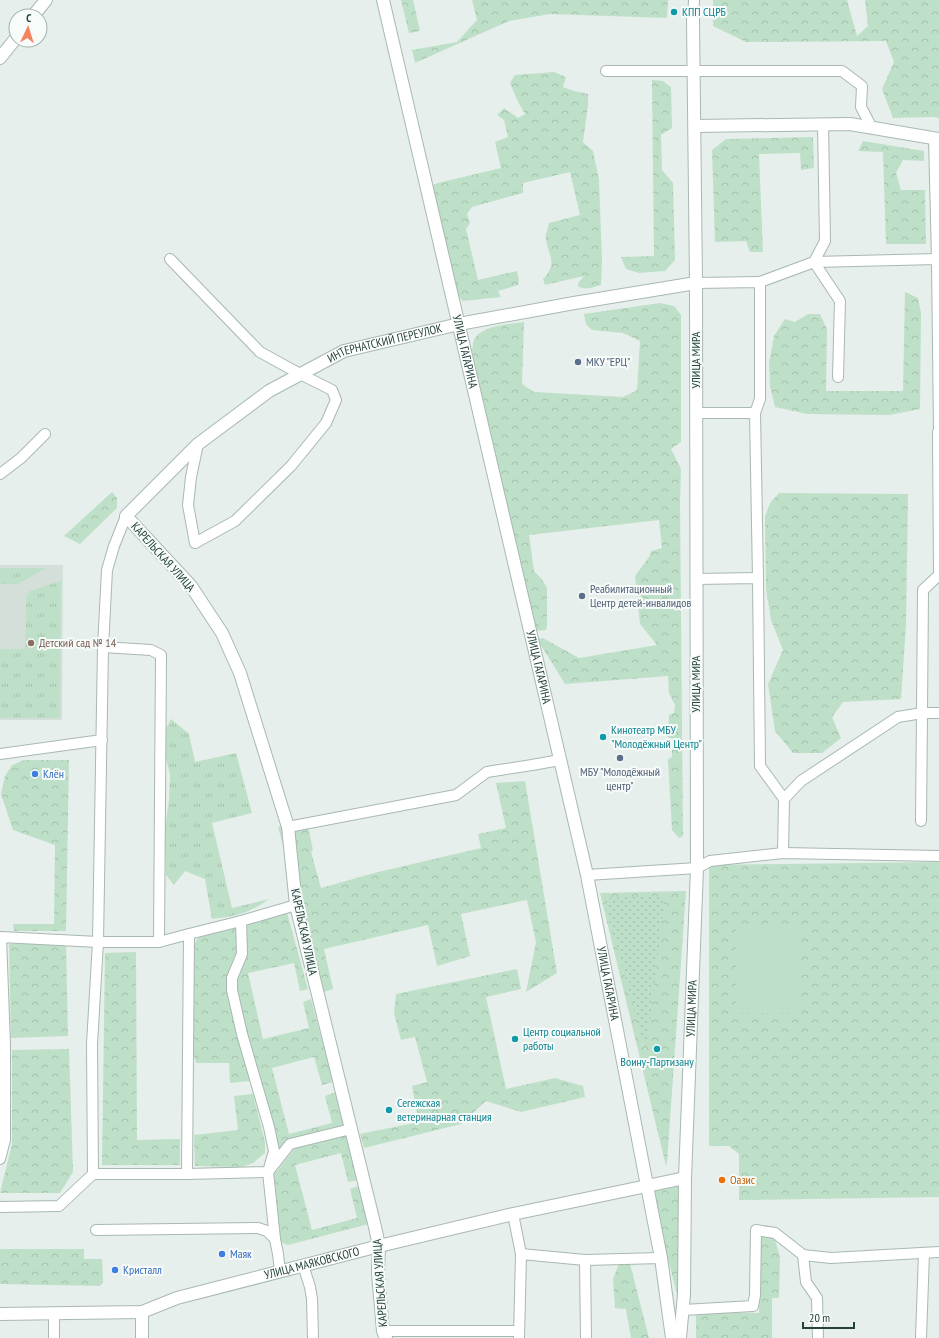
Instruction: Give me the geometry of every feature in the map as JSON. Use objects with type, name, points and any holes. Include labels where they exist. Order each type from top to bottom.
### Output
[{"type":"street","points":[[40,8],[46,0]]},
{"type":"street","name":"УЛИЦА ГАГАРИНА","points":[[383,0],[587,875],[661,1258],[672,1338]]},
{"type":"street","name":"УЛИЦА МИРА","points":[[680,1338],[683,1310],[685,1178],[697,868],[696,283],[693,19]]},
{"type":"street","points":[[0,58],[8,48]]},
{"type":"street","points":[[695,126],[850,124],[937,139]]},
{"type":"street","name":"ИНТЕРНАТСКИЙ ПЕРЕУЛОК","points":[[126,516],[198,444],[269,390],[344,351],[459,324],[696,283]]},
{"type":"street","name":"КАРЕЛЬСКАЯ УЛИЦА","points":[[126,516],[191,586],[222,633],[240,672],[288,827],[296,905],[375,1227],[379,1246],[378,1273],[384,1335]]},
{"type":"street","name":"УЛИЦА МАЯКОВСКОГО","points":[[0,1314],[142,1312],[177,1298],[379,1246],[513,1214],[685,1178]]},
{"type":"street","points":[[142,1312],[142,1338]]},
{"type":"lane","points":[[693,19],[694,0]]},
{"type":"lane","points":[[606,71],[842,70],[862,86],[861,107],[872,128]]},
{"type":"lane","points":[[814,262],[825,241],[823,124]]},
{"type":"lane","points":[[921,821],[923,590],[939,575],[937,139]]},
{"type":"lane","points":[[170,259],[260,352],[332,390],[336,400],[326,423],[291,466],[235,521],[195,543],[188,505],[191,477],[198,444]]},
{"type":"lane","points":[[696,283],[760,282],[814,262],[938,259]]},
{"type":"lane","points":[[814,262],[840,301],[838,377]]},
{"type":"lane","points":[[760,282],[760,399],[755,413],[760,766],[784,799],[783,853]]},
{"type":"lane","points":[[696,413],[755,413]]},
{"type":"lane","points":[[0,474],[21,458],[44,434]]},
{"type":"lane","points":[[93,1174],[92,1044],[98,942],[103,647],[107,570],[114,546],[126,516]]},
{"type":"lane","points":[[696,579],[758,578]]},
{"type":"lane","points":[[103,647],[151,650],[161,655],[159,942]]},
{"type":"lane","points":[[784,799],[801,781],[898,717],[922,713],[939,713]]},
{"type":"lane","points":[[0,754],[102,740]]},
{"type":"lane","points":[[288,827],[456,795],[487,772],[560,760]]},
{"type":"lane","points":[[587,875],[697,868],[710,861],[783,853],[939,856]]},
{"type":"lane","points":[[0,1159],[5,1140],[5,1044],[0,937],[98,942],[159,942],[296,905]]},
{"type":"lane","points":[[241,921],[242,954],[232,978],[232,990],[242,1034],[269,1127],[274,1151],[268,1172],[280,1271]]},
{"type":"lane","points":[[187,1174],[189,934]]},
{"type":"lane","points":[[268,1172],[290,1144],[351,1129]]},
{"type":"lane","points":[[0,1207],[59,1206],[93,1174],[268,1172]]},
{"type":"lane","points":[[384,1335],[519,1334],[521,1254],[513,1214]]},
{"type":"lane","points":[[96,1230],[258,1228],[267,1231],[275,1239]]},
{"type":"lane","points":[[683,1310],[753,1306],[755,1295],[756,1230],[775,1233],[802,1255],[831,1258],[939,1252]]},
{"type":"lane","points":[[921,1338],[924,1253]]},
{"type":"lane","points":[[521,1254],[585,1260],[661,1258]]},
{"type":"lane","points":[[802,1255],[806,1282],[817,1298],[818,1338]]},
{"type":"lane","points":[[585,1260],[586,1338]]},
{"type":"lane","points":[[303,1265],[311,1293],[313,1338]]},
{"type":"lane","points":[[54,1314],[54,1338]]},
{"type":"shaded area","name":"Детский сад № 14","points":[[0,565],[63,565],[62,720],[0,720]]},
{"type":"green space","points":[[401,0],[413,0],[420,31],[409,33]]},
{"type":"green space","points":[[472,0],[668,0],[667,18],[550,14],[509,21],[415,63],[412,50],[457,42],[477,20]]},
{"type":"green space","points":[[713,0],[847,0],[857,36],[868,26],[865,0],[939,0],[939,118],[893,118],[882,89],[894,62],[886,41],[746,42],[713,26]]},
{"type":"green space","points":[[554,72],[566,77],[563,87],[588,94],[583,142],[593,151],[599,180],[602,260],[601,285],[589,288],[578,286],[579,282],[584,276],[545,285],[543,279],[548,273],[551,264],[546,238],[549,223],[580,215],[570,172],[523,183],[523,193],[472,207],[467,214],[470,223],[466,229],[478,280],[517,271],[519,280],[518,285],[498,291],[501,297],[463,301],[456,294],[430,186],[501,168],[495,142],[508,137],[504,120],[497,115],[504,108],[518,118],[525,114],[510,83],[515,75]]},
{"type":"green space","points":[[652,80],[663,81],[671,87],[672,128],[661,135],[662,170],[673,183],[675,260],[665,271],[639,273],[626,269],[621,257],[654,256]]},
{"type":"green space","points":[[813,137],[814,168],[801,170],[800,153],[759,154],[763,252],[750,252],[746,241],[715,242],[712,150],[726,139]]},
{"type":"green space","points":[[863,141],[924,151],[924,161],[903,160],[896,173],[901,190],[925,190],[926,244],[886,244],[883,152],[858,151]]},
{"type":"green space","points":[[905,292],[918,298],[921,313],[920,409],[889,415],[807,414],[775,407],[770,386],[769,363],[774,336],[785,319],[795,322],[808,314],[820,314],[827,329],[826,391],[903,391]]},
{"type":"green space","points":[[660,303],[674,306],[681,315],[681,442],[671,449],[681,469],[683,836],[679,838],[672,830],[668,759],[672,757],[672,739],[668,737],[669,715],[674,713],[675,705],[669,693],[668,676],[565,684],[537,639],[543,638],[579,658],[657,645],[640,624],[635,576],[649,557],[651,551],[662,548],[659,520],[529,535],[534,571],[541,578],[547,588],[546,630],[535,631],[472,350],[475,338],[485,330],[498,326],[524,322],[522,384],[534,392],[623,397],[637,390],[640,341],[623,333],[592,330],[586,324],[584,314]]},
{"type":"green space","points":[[112,492],[117,498],[117,508],[80,544],[64,536]]},
{"type":"green space","points":[[779,493],[908,494],[906,624],[901,699],[843,702],[832,717],[841,738],[822,753],[793,753],[775,731],[768,684],[783,650],[771,620],[766,589],[765,517],[770,503]]},
{"type":"green space","points":[[0,568],[46,568],[18,584],[0,584]]},
{"type":"green space","name":"Детский сад № 14","points":[[61,581],[60,718],[0,718],[0,649],[25,649],[26,597],[30,591]]},
{"type":"green space","points":[[171,719],[189,734],[195,762],[236,753],[252,813],[212,823],[232,908],[269,899],[248,911],[228,917],[212,919],[205,879],[185,871],[174,885],[166,875],[165,828],[169,799],[170,775],[161,738]]},
{"type":"green space","points":[[24,760],[69,760],[66,931],[14,931],[13,924],[54,924],[55,845],[13,830],[1,794],[5,776],[12,765]]},
{"type":"green space","points":[[525,781],[557,973],[526,992],[536,942],[527,900],[461,914],[470,956],[437,966],[428,925],[324,949],[333,989],[324,992],[278,827],[307,821],[313,850],[311,852],[321,888],[374,873],[481,848],[478,834],[506,828],[496,783]]},
{"type":"green space","points":[[939,862],[939,1197],[739,1200],[739,1154],[729,1146],[709,1146],[709,865]]},
{"type":"green space","points":[[686,891],[667,1163],[666,1166],[600,893]]},
{"type":"green space","points":[[665,896],[646,1051],[603,898]]},
{"type":"green space","points":[[286,909],[308,989],[300,991],[294,963],[248,973],[263,1039],[309,1028],[303,1002],[311,999],[333,1082],[322,1085],[314,1057],[272,1068],[289,1134],[332,1123],[325,1096],[336,1092],[345,1125],[278,1154],[236,989],[246,925]]},
{"type":"green space","points":[[736,927],[798,927],[798,1013],[736,1013]]},
{"type":"green space","points":[[236,928],[237,951],[232,967],[227,976],[227,989],[237,1035],[250,1081],[230,1083],[229,1063],[196,1063],[194,1057],[194,946],[197,939],[204,935]]},
{"type":"green space","points":[[66,943],[68,1036],[11,1038],[9,944]]},
{"type":"green space","points":[[136,952],[137,1140],[180,1139],[180,1165],[102,1165],[105,953]]},
{"type":"green space","points":[[517,969],[521,989],[486,997],[506,1089],[555,1078],[583,1086],[585,1097],[521,1112],[486,1101],[461,1124],[364,1148],[360,1134],[419,1122],[412,1086],[427,1082],[415,1037],[401,1040],[394,1013],[396,994]]},
{"type":"green space","points":[[69,1049],[73,1172],[60,1193],[0,1193],[12,1144],[12,1050]]},
{"type":"green space","points":[[253,1094],[265,1142],[265,1153],[253,1163],[242,1167],[195,1166],[194,1135],[238,1130],[234,1096]]},
{"type":"green space","points":[[347,1134],[358,1180],[348,1182],[341,1153],[295,1165],[312,1230],[357,1218],[350,1189],[359,1186],[369,1224],[288,1245],[281,1242],[274,1175],[296,1147]]},
{"type":"green space","points":[[679,1186],[679,1302],[650,1189]]},
{"type":"green space","points":[[760,1235],[774,1237],[780,1256],[779,1298],[772,1298],[772,1338],[696,1338],[696,1315],[699,1312],[759,1313]]},
{"type":"green space","points":[[0,1249],[84,1249],[84,1259],[102,1259],[103,1282],[100,1286],[0,1284]]},
{"type":"green space","points":[[629,1260],[649,1338],[631,1338],[626,1309],[615,1308],[613,1279],[620,1261]]},
{"type":"place","name":"КПП СЦРБ","points":[[674,12]]},
{"type":"place","name":"МКУ \"ЕРЦ\"","points":[[578,362]]},
{"type":"place","name":"Реабилитационный Центр детей-инвалидов","points":[[582,596]]},
{"type":"place","name":"Детский сад № 14","points":[[31,643]]},
{"type":"place","name":"Кинотеатр МБУ \"Молодёжный Центр\"","points":[[603,737]]},
{"type":"place","name":"МБУ \"Молодёжный центр\"","points":[[620,758]]},
{"type":"place","name":"Клён","points":[[35,774]]},
{"type":"place","name":"Центр социальной работы","points":[[515,1039]]},
{"type":"place","name":"Воину-Партизану","points":[[657,1049]]},
{"type":"place","name":"Сегежская ветеринарная станция","points":[[389,1110]]},
{"type":"place","name":"Оазис","points":[[722,1180]]},
{"type":"place","name":"Маяк","points":[[222,1254]]},
{"type":"place","name":"Кристалл","points":[[115,1270]]}]
